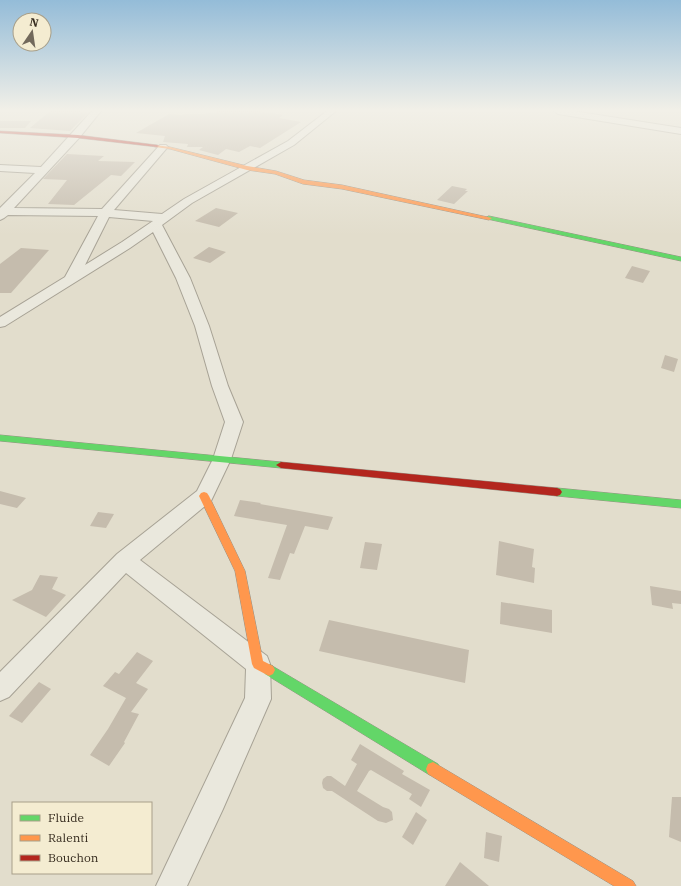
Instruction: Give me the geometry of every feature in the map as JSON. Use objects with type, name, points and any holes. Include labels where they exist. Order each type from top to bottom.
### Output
[{"type":"street","points":[[2,213],[61,152]]},
{"type":"street","points":[[70,280],[101,224],[105,213],[158,152]]},
{"type":"street","points":[[184,152],[247,168],[276,173],[303,182],[342,187],[443,207],[556,233],[681,259]]},
{"type":"street","points":[[2,320],[70,280],[188,201],[273,152]]},
{"type":"street","points":[[0,168],[44,170]]},
{"type":"street","points":[[2,213],[105,213],[160,221]]},
{"type":"street","points":[[0,689],[125,560],[204,496],[222,459],[234,422],[220,386],[202,326],[160,221]]},
{"type":"street","points":[[0,438],[681,504]]},
{"type":"street","points":[[171,886],[213,799],[258,699],[258,664],[240,571],[204,496]]},
{"type":"street","points":[[125,560],[258,664],[628,886]]},
{"type":"building","points":[[208,152],[222,152],[218,155]]},
{"type":"building","points":[[67,154],[104,156],[98,161],[135,162],[121,176],[111,175],[74,205],[48,204],[67,180],[43,179]]},
{"type":"building","points":[[452,186],[467,189],[465,191],[468,191],[454,204],[437,200]]},
{"type":"building","points":[[216,208],[238,213],[219,227],[195,221]]},
{"type":"building","points":[[209,247],[226,252],[210,263],[193,258]]},
{"type":"building","points":[[21,248],[49,250],[11,293],[0,293],[0,264]]},
{"type":"building","points":[[632,266],[650,271],[643,283],[625,278]]},
{"type":"building","points":[[665,355],[678,359],[674,372],[661,368]]},
{"type":"building","points":[[0,491],[26,498],[17,508],[0,504]]},
{"type":"building","points":[[240,500],[333,517],[328,530],[305,526],[294,554],[290,553],[280,580],[268,578],[287,525],[234,516]]},
{"type":"building","points":[[98,512],[114,514],[106,528],[90,526]]},
{"type":"building","points":[[499,541],[534,549],[532,567],[535,568],[534,583],[496,575]]},
{"type":"building","points":[[365,542],[382,544],[377,570],[360,568]]},
{"type":"building","points":[[40,575],[58,577],[52,589],[66,595],[46,617],[12,600],[32,590]]},
{"type":"building","points":[[650,586],[681,591],[681,604],[672,603],[673,609],[652,605]]},
{"type":"building","points":[[501,602],[552,610],[552,633],[500,624]]},
{"type":"building","points":[[329,620],[469,650],[465,683],[319,651]]},
{"type":"building","points":[[137,652],[153,661],[136,683],[148,689],[131,712],[139,714],[124,742],[125,743],[109,766],[90,755],[108,729],[126,698],[103,686],[115,672],[119,674]]},
{"type":"building","points":[[39,682],[51,689],[22,723],[9,716]]},
{"type":"building","points":[[360,744],[404,771],[402,774],[430,790],[421,807],[409,799],[412,794],[371,770],[357,791],[392,812],[393,820],[386,823],[378,821],[332,791],[327,791],[323,788],[323,779],[327,776],[331,776],[345,786],[357,764],[351,760]]},
{"type":"building","points":[[672,797],[681,797],[681,842],[669,837]]},
{"type":"building","points":[[416,812],[427,820],[413,845],[402,837]]},
{"type":"building","points":[[486,832],[502,836],[499,862],[484,858]]},
{"type":"building","points":[[460,862],[489,886],[445,886]]},
{"type":"traffic: fast","points":[[489,218],[681,259]]},
{"type":"traffic: fast","points":[[0,438],[281,465]]},
{"type":"traffic: fast","points":[[557,492],[681,504]]},
{"type":"traffic: fast","points":[[269,670],[433,769]]},
{"type":"traffic: slow","points":[[187,152],[247,168],[276,173],[303,182],[342,187],[489,218]]},
{"type":"traffic: slow","points":[[204,496],[240,571],[258,664],[269,670]]},
{"type":"traffic: slow","points":[[433,769],[628,886]]},
{"type":"traffic: jam","points":[[281,465],[557,492]]}]
